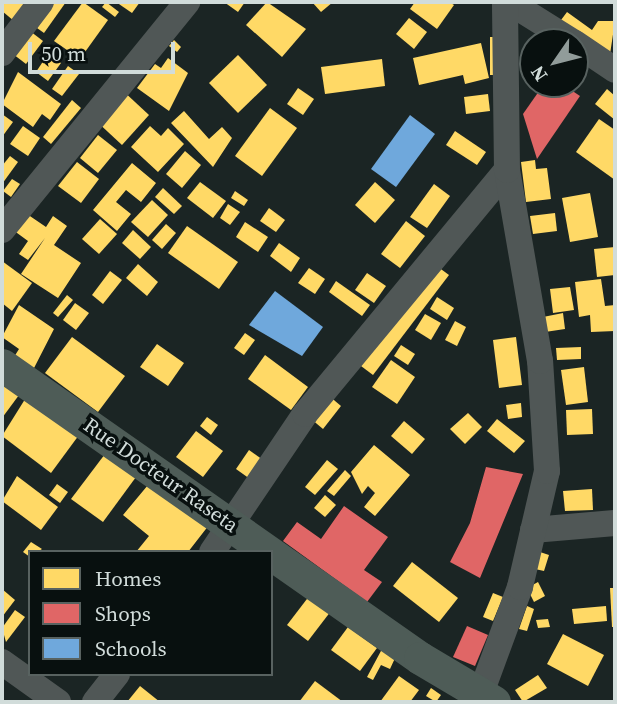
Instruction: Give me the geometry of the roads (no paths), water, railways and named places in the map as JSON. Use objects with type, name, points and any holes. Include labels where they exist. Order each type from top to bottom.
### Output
[{"type":"main road","name":"Rue Docteur Raseta","points":[[2,365],[269,550]]},
{"type":"main road","name":"Rue Docteur Raseta","points":[[273,553],[420,658],[488,698]]},
{"type":"street","points":[[2,52],[41,2]]},
{"type":"street","points":[[2,230],[187,2]]},
{"type":"street","points":[[507,2],[549,28]]},
{"type":"street","points":[[488,698],[520,587],[547,471],[540,361],[506,170],[507,2]]},
{"type":"street","points":[[589,49],[610,58]]},
{"type":"street","points":[[214,550],[304,414],[506,170]]},
{"type":"street","points":[[533,530],[615,523]]},
{"type":"street","points":[[2,662],[58,702]]},
{"type":"street","points":[[96,702],[116,676]]}]
